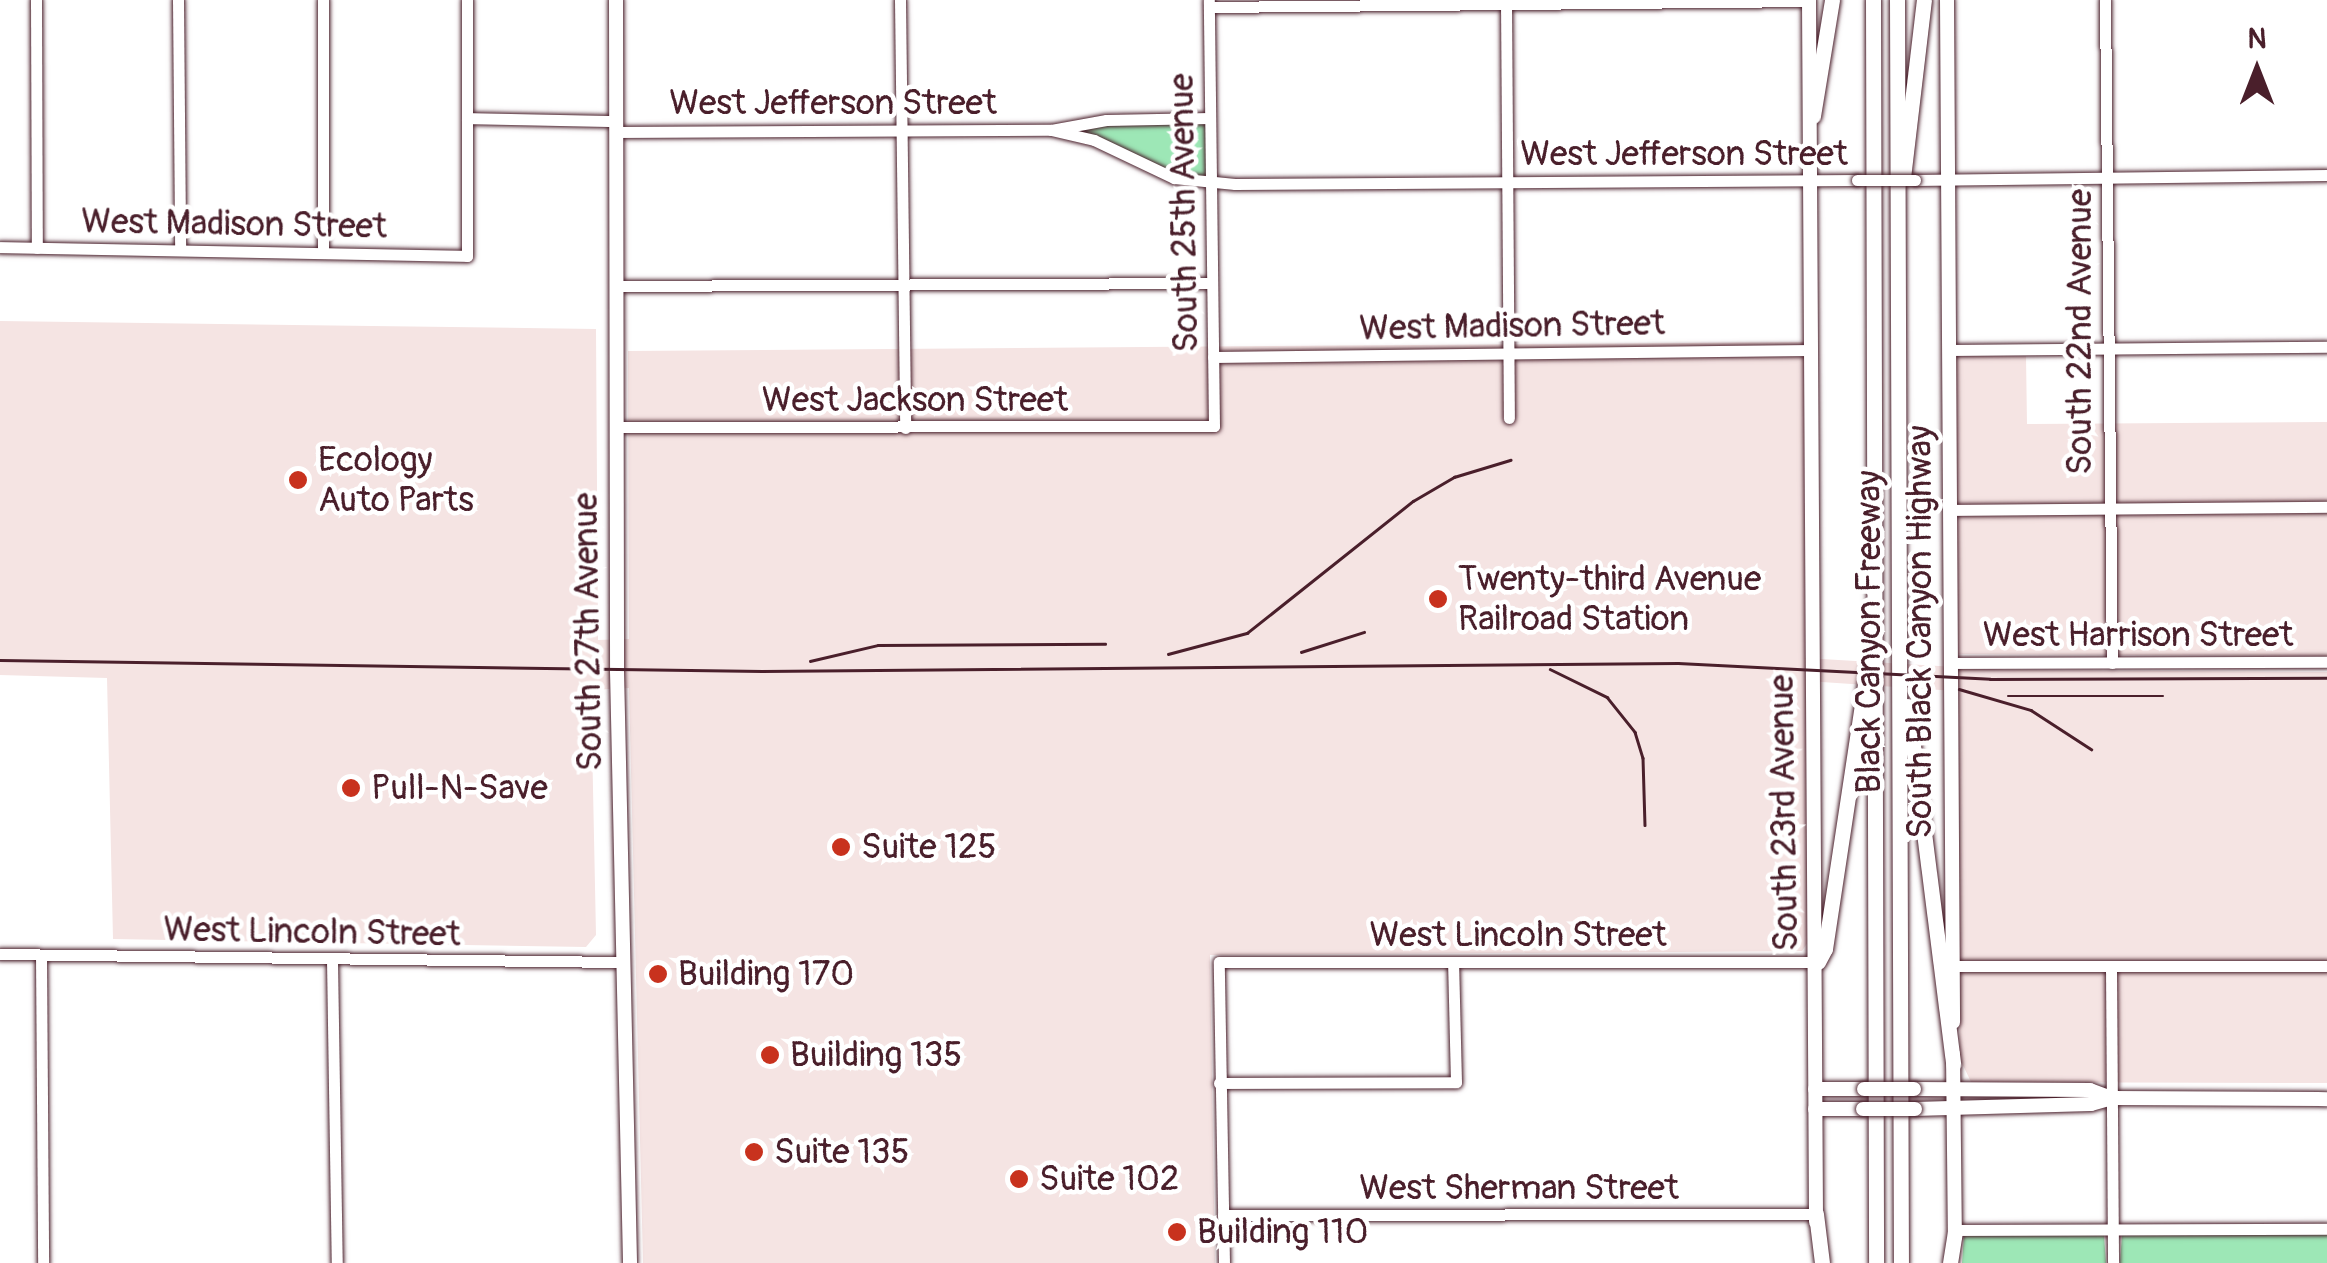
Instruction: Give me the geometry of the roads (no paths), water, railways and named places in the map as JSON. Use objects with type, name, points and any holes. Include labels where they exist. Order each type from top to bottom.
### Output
[{"type":"highway","points":[[1813,116],[1832,0]]},
{"type":"highway","name":"Black Canyon Freeway","points":[[1873,0],[1876,1263]]},
{"type":"highway","name":"Black Canyon Freeway","points":[[1896,0],[1901,1263]]},
{"type":"highway","points":[[1897,202],[1908,159],[1924,0]]},
{"type":"highway","points":[[1818,962],[1825,949],[1875,612]]},
{"type":"highway","points":[[1899,632],[1953,1064]]},
{"type":"highway","points":[[1816,1214],[1819,1263]]},
{"type":"highway","points":[[1953,1263],[1955,1230]]},
{"type":"main road","name":"South 27th Avenue","points":[[616,0],[616,427],[630,1263]]},
{"type":"main road","name":"South Black Canyon Highway","points":[[1946,0],[1955,1230]]},
{"type":"main road","name":"South 23rd Avenue","points":[[1810,1],[1818,962],[1816,1214]]},
{"type":"main road","points":[[1815,1089],[2090,1090],[2112,1098]]},
{"type":"main road","points":[[1816,1109],[2091,1104],[2112,1098],[2327,1099]]},
{"type":"street","points":[[36,0],[37,248]]},
{"type":"street","points":[[178,0],[180,250]]},
{"type":"street","points":[[322,253],[323,0]]},
{"type":"street","points":[[467,0],[467,118]]},
{"type":"street","points":[[900,0],[905,428]]},
{"type":"street","points":[[1946,0],[1964,0]]},
{"type":"street","name":"South 22nd Avenue","points":[[2106,0],[2112,663]]},
{"type":"street","points":[[1208,3],[1810,1]]},
{"type":"street","points":[[1506,2],[1509,418]]},
{"type":"street","name":"South 25th Avenue","points":[[1208,3],[1214,426]]},
{"type":"street","name":"West Madison Street","points":[[0,247],[467,256],[467,118]]},
{"type":"street","name":"West Jefferson Street","points":[[467,118],[614,126],[902,130],[1051,130],[1106,120],[1210,118]]},
{"type":"street","name":"West Jefferson Street","points":[[1051,130],[1094,140],[1174,178],[1211,182],[2327,176]]},
{"type":"street","points":[[615,286],[1212,283]]},
{"type":"street","points":[[1949,350],[2327,346]]},
{"type":"street","name":"West Madison Street","points":[[1214,357],[1812,350]]},
{"type":"street","name":"West Jackson Street","points":[[616,427],[1214,426]]},
{"type":"street","points":[[1949,510],[2327,507]]},
{"type":"street","name":"West Harrison Street","points":[[1949,663],[2327,662]]},
{"type":"street","name":"West Lincoln Street","points":[[0,954],[622,962]]},
{"type":"street","points":[[40,955],[43,1263]]},
{"type":"street","points":[[332,960],[337,1263]]},
{"type":"street","name":"West Lincoln Street","points":[[1219,1083],[1218,962],[1818,962]]},
{"type":"street","points":[[1224,1263],[1219,1083],[1456,1082],[1453,962]]},
{"type":"street","points":[[1953,966],[2327,966]]},
{"type":"street","points":[[2110,968],[2113,1263]]},
{"type":"street","name":"West Sherman Street","points":[[1223,1216],[1816,1214]]},
{"type":"street","points":[[1955,1230],[2327,1230]]},
{"type":"railway","points":[[1168,654],[1247,633],[1413,501],[1454,477],[1510,460]]},
{"type":"railway","points":[[1301,652],[1364,632]]},
{"type":"railway","points":[[810,661],[878,645],[1105,644]]},
{"type":"railway","points":[[0,660],[762,671],[1678,663],[1990,679],[2327,678]]},
{"type":"railway","points":[[1550,669],[1607,697],[1635,732],[1643,758],[1645,825]]},
{"type":"railway","points":[[1959,689],[2031,710],[2091,749]]},
{"type":"railway","points":[[2008,696],[2163,696]]},
{"type":"place","name":"Ecology Auto Parts","points":[[298,480]]},
{"type":"place","name":"Twenty-third Avenue Railroad Station","points":[[1438,599]]},
{"type":"place","name":"Pull-N-Save","points":[[351,788]]},
{"type":"place","name":"Suite 125","points":[[841,847]]},
{"type":"place","name":"Building 170","points":[[658,974]]},
{"type":"place","name":"Building 135","points":[[770,1055]]},
{"type":"place","name":"Suite 135","points":[[754,1152]]},
{"type":"place","name":"Suite 102","points":[[1019,1179]]},
{"type":"place","name":"Building 110","points":[[1177,1232]]}]
